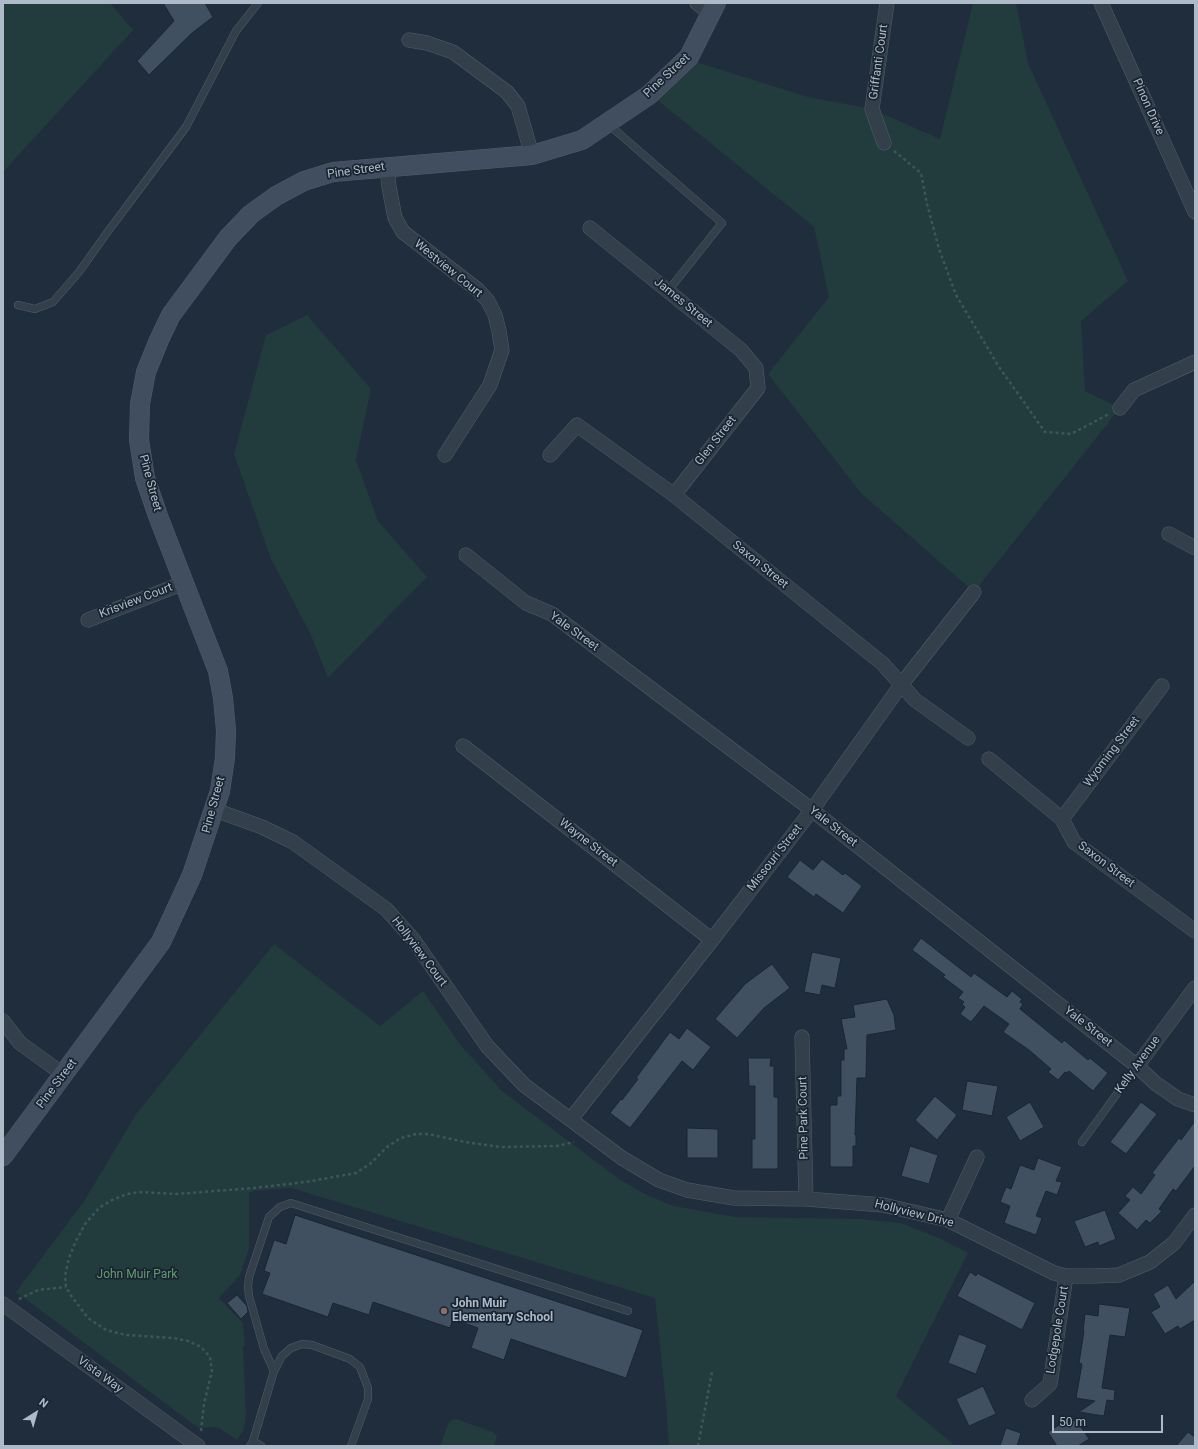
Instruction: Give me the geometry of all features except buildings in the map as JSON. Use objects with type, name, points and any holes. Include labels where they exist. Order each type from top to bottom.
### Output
[{"type":"street","name":"Griffanti Court","points":[[884,143],[872,109],[888,3]]},
{"type":"street","name":"Pinon Drive","points":[[1101,3],[1195,212]]},
{"type":"street","name":"Pine Street","points":[[3,1156],[161,942],[192,874],[215,810],[220,791],[225,758],[226,730],[223,698],[218,671],[158,516],[145,478],[139,440],[140,404],[146,372],[158,340],[171,315],[228,238],[251,214],[276,196],[304,181],[333,172],[387,166],[532,155],[582,140],[608,124],[649,95],[690,57],[708,7]]},
{"type":"street","points":[[409,40],[427,43],[453,52],[506,92],[518,106],[532,155]]},
{"type":"street","name":"Westview Court","points":[[387,166],[394,218],[403,232],[478,290],[488,301],[495,315],[499,331],[502,350],[490,385],[445,455]]},
{"type":"street","name":"James Street","points":[[590,228],[741,350],[756,368],[758,388]]},
{"type":"street","points":[[1120,408],[1134,390],[1195,362]]},
{"type":"street","name":"Glen Street","points":[[674,495],[758,388]]},
{"type":"street","name":"Saxon Street","points":[[550,456],[576,425],[674,495],[883,664],[915,700],[968,738]]},
{"type":"street","points":[[1169,534],[1195,548]]},
{"type":"street","name":"Yale Street","points":[[466,555],[526,603],[552,614],[812,810],[1137,1066],[1155,1083],[1178,1099],[1195,1105]]},
{"type":"street","name":"Krisview Court","points":[[88,620],[184,583]]},
{"type":"street","name":"Missouri Street","points":[[571,1119],[812,810],[901,685],[974,592]]},
{"type":"street","name":"Wyoming Street","points":[[1062,819],[1162,686]]},
{"type":"street","name":"Wayne Street","points":[[463,746],[712,940]]},
{"type":"street","name":"Saxon Street","points":[[989,759],[1062,819],[1074,842],[1195,931]]},
{"type":"street","name":"Hollyview Court","points":[[215,810],[262,827],[293,842],[386,910],[413,939],[487,1046],[524,1085],[571,1119]]},
{"type":"street","name":"Kelly Avenue","points":[[1137,1066],[1195,988]]},
{"type":"street","points":[[3,1021],[20,1043],[64,1075]]},
{"type":"street","name":"Pine Park Court","points":[[802,1037],[806,1199]]},
{"type":"street","name":"Hollyview Drive","points":[[571,1119],[622,1158],[659,1180],[687,1190],[734,1198],[806,1199],[883,1205],[948,1220],[1054,1273],[1066,1276],[1119,1275],[1150,1262],[1174,1243],[1195,1215]]},
{"type":"street","points":[[948,1220],[977,1157]]},
{"type":"street","name":"Lodgepole Court","points":[[1032,1400],[1050,1384],[1066,1276]]},
{"type":"street","name":"Vista Way","points":[[3,1304],[198,1446]]},
{"type":"lane","points":[[18,305],[35,309],[53,302],[79,272],[186,127],[236,31],[258,3]]},
{"type":"lane","points":[[608,124],[722,223],[668,291]]},
{"type":"lane","name":"Kelly Avenue","points":[[1082,1142],[1137,1066]]},
{"type":"lane","points":[[274,1371],[264,1349],[249,1296],[248,1287],[269,1217],[280,1207],[291,1203],[628,1311]]},
{"type":"lane","points":[[261,1446],[251,1443],[274,1371],[282,1356],[291,1348],[302,1344],[312,1345],[350,1359],[360,1367],[368,1388],[368,1399],[351,1446]]},
{"type":"path","points":[[884,143],[921,173],[927,204],[939,249],[956,295],[999,367],[1045,432],[1071,434],[1120,408]]},
{"type":"path","points":[[19,1299],[38,1290],[66,1286]]},
{"type":"path","points":[[698,1446],[712,1372]]},
{"type":"green space","points":[[3,3],[110,3],[133,30],[3,172]]},
{"type":"green space","points":[[973,3],[1016,3],[1028,63],[1128,281],[1081,321],[1085,391],[1120,408],[974,592],[861,493],[768,374],[829,297],[814,227],[651,95],[690,60],[808,97],[872,109],[940,139]]},
{"type":"green space","points":[[307,315],[371,389],[356,460],[378,521],[427,577],[328,678],[311,635],[271,559],[234,454],[266,335]]},
{"type":"green space","name":"John Muir Park","points":[[274,944],[380,1026],[423,991],[459,1043],[502,1091],[619,1179],[647,1195],[674,1206],[735,1217],[859,1219],[901,1223],[941,1239],[968,1253],[896,1396],[955,1446],[669,1446],[655,1298],[291,1188],[253,1191],[249,1193],[249,1249],[240,1275],[219,1298],[243,1323],[245,1346],[243,1346],[246,1415],[244,1429],[237,1440],[219,1428],[199,1428],[185,1418],[16,1292],[85,1200],[136,1114]]},
{"type":"green space","points":[[456,1419],[493,1432],[497,1436],[494,1446],[440,1446],[448,1424],[452,1420]]},
{"type":"place","name":"John Muir Elementary School","points":[[444,1311]]}]
